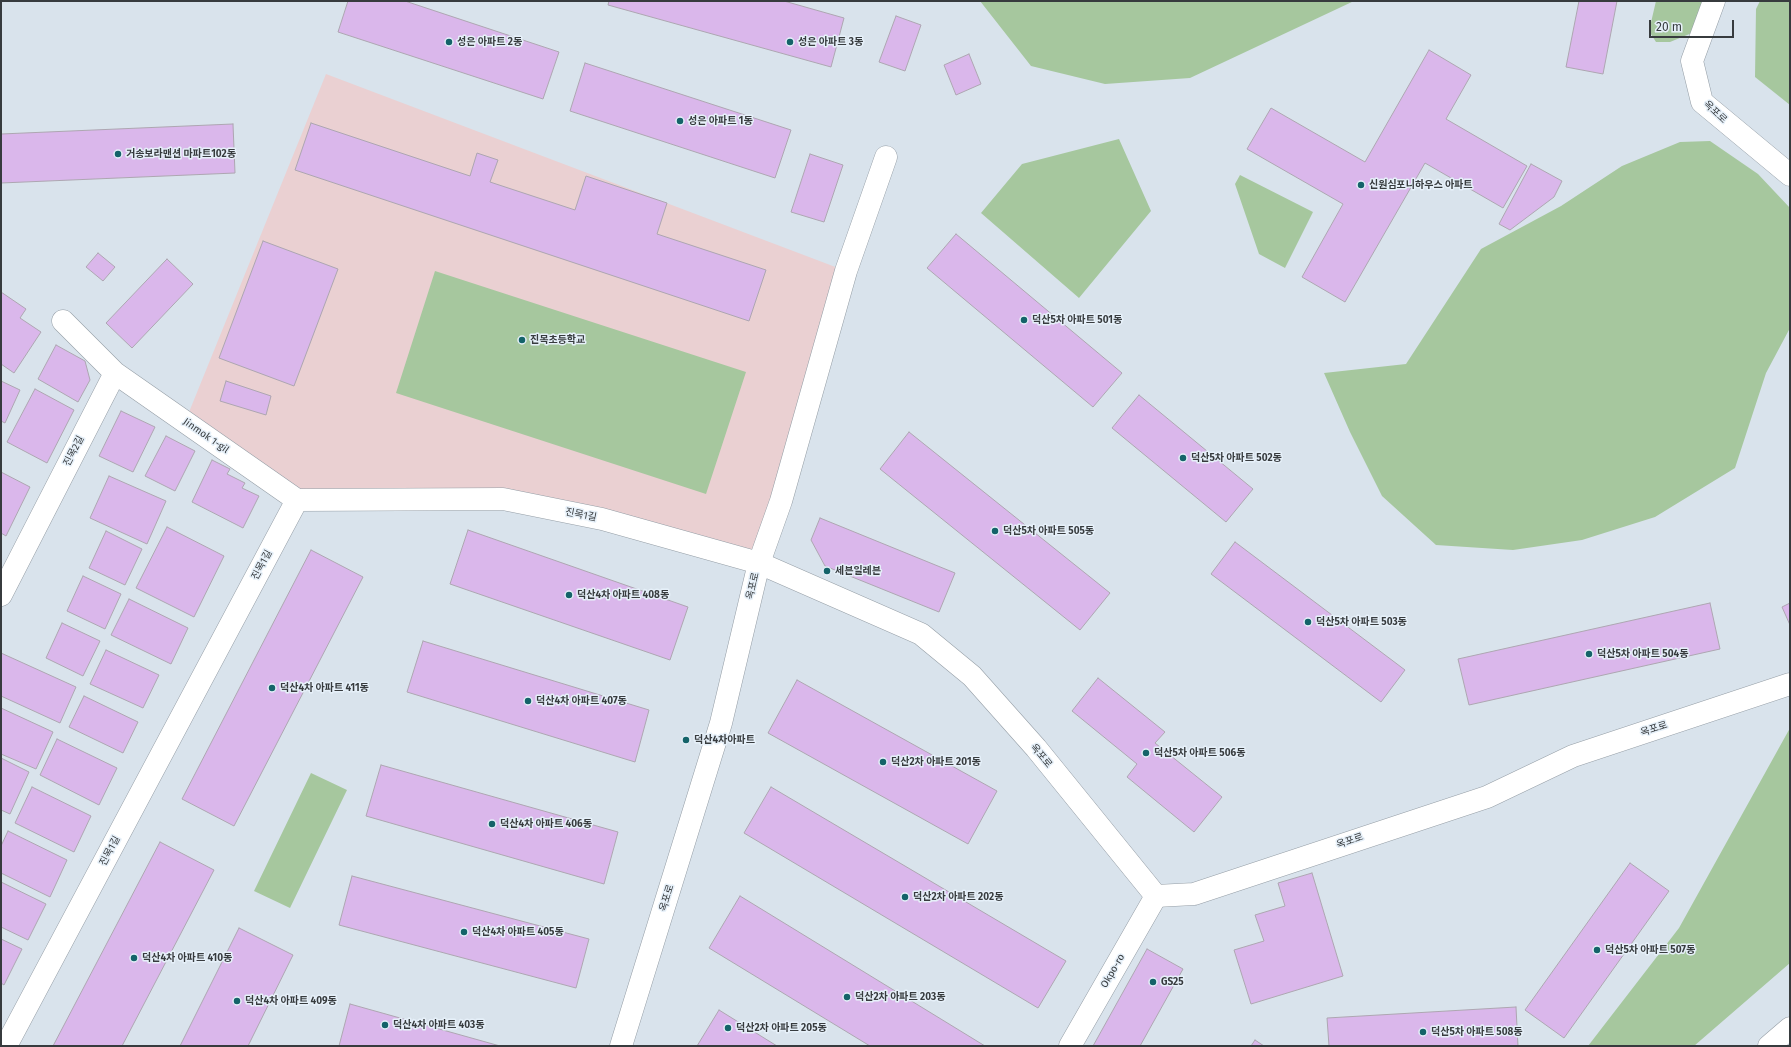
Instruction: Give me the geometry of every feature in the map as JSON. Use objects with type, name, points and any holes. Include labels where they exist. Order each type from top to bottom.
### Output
[{"type":"street","name":"옥포로","points":[[1714,1],[1692,62],[1702,102],[1790,175]]},
{"type":"street","points":[[759,563],[781,501],[846,271],[886,157]]},
{"type":"street","points":[[63,321],[115,373]]},
{"type":"street","name":"Jinmok 1-gil","points":[[115,373],[297,500]]},
{"type":"street","name":"진목2길","points":[[1,595],[115,373]]},
{"type":"street","name":"진목1길","points":[[6,1046],[297,500],[503,499],[602,519],[759,563]]},
{"type":"street","name":"옥포로","points":[[621,1046],[721,723],[759,563],[921,634],[972,676],[1036,748],[1156,896],[1194,894],[1487,797],[1573,756],[1790,684]]},
{"type":"street","name":"Okpo-ro","points":[[1070,1046],[1156,896]]},
{"type":"street","points":[[1769,1046],[1790,1028]]},
{"type":"shaded area","name":"진목초등학교","points":[[326,74],[846,271],[759,563],[503,499],[297,500],[185,422]]},
{"type":"green space","points":[[980,1],[1354,1],[1190,78],[1105,84],[1031,66]]},
{"type":"green space","points":[[1656,1],[1706,1],[1692,33],[1670,42],[1656,42],[1649,31]]},
{"type":"green space","points":[[1760,1],[1790,1],[1790,105],[1755,77],[1756,9]]},
{"type":"green space","points":[[1119,139],[1151,211],[1079,298],[981,213],[1022,164]]},
{"type":"green space","points":[[1710,141],[1758,174],[1790,208],[1790,328],[1766,373],[1735,468],[1655,517],[1582,540],[1513,550],[1436,545],[1382,496],[1350,432],[1324,373],[1406,364],[1481,249],[1561,206],[1622,166],[1680,142]]},
{"type":"green space","points":[[1240,175],[1313,212],[1285,268],[1259,254],[1235,184]]},
{"type":"green space","points":[[435,271],[746,372],[706,494],[396,393]]},
{"type":"green space","points":[[1790,728],[1790,963],[1694,1046],[1588,1046],[1679,928]]},
{"type":"green space","points":[[311,773],[347,790],[290,908],[254,891]]},
{"type":"building","name":"성은 아파트 2동","points":[[348,1],[405,1],[559,52],[543,99],[338,32]]},
{"type":"building","name":"성은 아파트 3동","points":[[609,1],[784,1],[844,18],[831,67],[608,5]]},
{"type":"building","points":[[1579,1],[1617,1],[1603,74],[1566,67]]},
{"type":"building","points":[[896,16],[921,25],[905,71],[879,62]]},
{"type":"building","name":"신원심포니하우스 아파트","points":[[1429,50],[1471,75],[1446,119],[1527,166],[1503,208],[1425,163],[1345,302],[1302,277],[1343,204],[1247,149],[1271,108],[1365,162]]},
{"type":"building","points":[[969,54],[981,84],[956,95],[944,65]]},
{"type":"building","name":"성은 아파트 1동","points":[[585,63],[791,130],[775,178],[570,111]]},
{"type":"building","points":[[311,123],[470,176],[477,153],[498,160],[490,182],[575,210],[586,176],[667,203],[657,234],[766,270],[749,321],[295,170]]},
{"type":"building","name":"거송보라맨션 마파트102동","points":[[233,124],[235,173],[1,183],[1,134]]},
{"type":"building","points":[[810,154],[843,165],[824,222],[791,212]]},
{"type":"building","points":[[1531,164],[1562,181],[1554,197],[1510,230],[1499,224]]},
{"type":"building","name":"덕산5차 아파트 501동","points":[[956,234],[1122,373],[1093,407],[927,268]]},
{"type":"building","points":[[263,241],[338,269],[294,386],[219,358]]},
{"type":"building","points":[[98,253],[115,267],[103,281],[86,267]]},
{"type":"building","points":[[167,259],[193,284],[132,348],[106,323]]},
{"type":"building","points":[[1,292],[26,309],[20,318],[41,332],[14,373],[1,364]]},
{"type":"building","points":[[56,345],[85,361],[90,380],[78,402],[38,379]]},
{"type":"building","points":[[1,381],[20,390],[5,423],[1,421]]},
{"type":"building","points":[[226,381],[271,396],[266,415],[220,401]]},
{"type":"building","points":[[35,389],[74,410],[47,463],[7,442]]},
{"type":"building","name":"덕산5차 아파트 502동","points":[[1139,395],[1253,489],[1226,522],[1112,428]]},
{"type":"building","points":[[121,411],[155,427],[133,472],[99,456]]},
{"type":"building","name":"덕산5차 아파트 505동","points":[[909,432],[1110,593],[1080,630],[880,469]]},
{"type":"building","points":[[166,436],[195,451],[175,491],[145,476]]},
{"type":"building","points":[[212,460],[230,469],[227,474],[245,483],[242,488],[259,496],[243,528],[192,502]]},
{"type":"building","points":[[1,472],[30,487],[6,536],[1,533]]},
{"type":"building","points":[[109,476],[166,501],[147,544],[90,518]]},
{"type":"building","points":[[820,518],[955,573],[939,612],[825,566],[811,540]]},
{"type":"building","points":[[167,527],[224,556],[194,617],[136,588]]},
{"type":"building","name":"덕산4차 아파트 408동","points":[[468,530],[688,607],[670,660],[450,584]]},
{"type":"building","points":[[106,531],[142,549],[125,585],[89,568]]},
{"type":"building","name":"덕산5차 아파트 503동","points":[[1235,542],[1405,670],[1381,702],[1211,574]]},
{"type":"building","name":"덕산4차 아파트 411동","points":[[311,550],[363,577],[234,826],[182,799]]},
{"type":"building","points":[[83,576],[121,594],[105,629],[67,611]]},
{"type":"building","points":[[129,599],[188,628],[171,664],[111,635]]},
{"type":"building","name":"덕산5차 아파트 504동","points":[[1710,603],[1720,649],[1469,705],[1458,659]]},
{"type":"building","points":[[1790,603],[1790,625],[1782,607]]},
{"type":"building","points":[[62,623],[100,641],[83,676],[46,658]]},
{"type":"building","name":"덕산4차 아파트 407동","points":[[423,641],[649,710],[635,762],[407,692]]},
{"type":"building","points":[[106,650],[159,675],[143,708],[90,684]]},
{"type":"building","points":[[1,653],[76,687],[60,723],[1,696]]},
{"type":"building","name":"덕산5차 아파트 506동","points":[[1098,678],[1165,732],[1155,743],[1222,797],[1194,832],[1127,777],[1137,764],[1072,711]]},
{"type":"building","name":"덕산2차 아파트 201동","points":[[797,680],[997,791],[968,844],[768,733]]},
{"type":"building","points":[[84,696],[138,722],[123,753],[69,727]]},
{"type":"building","points":[[1,708],[53,732],[36,769],[1,754]]},
{"type":"building","points":[[57,739],[117,768],[99,805],[40,775]]},
{"type":"building","points":[[1,758],[29,772],[10,814],[1,810]]},
{"type":"building","name":"덕산4차 아파트 406동","points":[[381,765],[618,832],[604,884],[366,816]]},
{"type":"building","points":[[32,787],[91,816],[74,852],[15,823]]},
{"type":"building","name":"덕산2차 아파트 202동","points":[[771,787],[1066,961],[1038,1008],[744,833]]},
{"type":"building","points":[[8,831],[67,860],[50,897],[1,873],[1,846]]},
{"type":"building","name":"덕산4차 아파트 410동","points":[[160,842],[214,870],[122,1046],[53,1046]]},
{"type":"building","name":"덕산5차 아파트 507동","points":[[1630,863],[1669,891],[1564,1038],[1525,1010]]},
{"type":"building","points":[[1312,873],[1343,976],[1251,1004],[1234,950],[1264,941],[1255,915],[1285,906],[1278,883]]},
{"type":"building","name":"덕산4차 아파트 405동","points":[[352,876],[589,939],[576,988],[339,925]]},
{"type":"building","points":[[1,882],[46,904],[28,940],[1,927]]},
{"type":"building","name":"덕산2차 아파트 203동","points":[[740,896],[985,1046],[870,1046],[709,948]]},
{"type":"building","name":"덕산4차 아파트 409동","points":[[239,928],[293,955],[248,1046],[180,1046]]},
{"type":"building","points":[[1,939],[22,949],[4,985],[1,983]]},
{"type":"building","points":[[1147,949],[1183,969],[1140,1046],[1093,1046]]},
{"type":"building","name":"덕산4차 아파트 403동","points":[[350,1004],[500,1046],[339,1046]]},
{"type":"building","name":"덕산5차 아파트 508동","points":[[1516,1007],[1518,1046],[1329,1046],[1327,1018]]},
{"type":"building","name":"덕산2차 아파트 205동","points":[[719,1010],[777,1046],[697,1046]]},
{"type":"building","points":[[1255,1040],[1264,1046],[1251,1046]]},
{"type":"place","name":"성은 아파트 2동","points":[[449,42]]},
{"type":"place","name":"성은 아파트 3동","points":[[790,42]]},
{"type":"place","name":"성은 아파트 1동","points":[[680,121]]},
{"type":"place","name":"거송보라맨션 마파트102동","points":[[118,154]]},
{"type":"place","name":"신원심포니하우스 아파트","points":[[1361,185]]},
{"type":"place","name":"덕산5차 아파트 501동","points":[[1024,320]]},
{"type":"place","name":"진목초등학교","points":[[522,340]]},
{"type":"place","name":"덕산5차 아파트 502동","points":[[1183,458]]},
{"type":"place","name":"덕산5차 아파트 505동","points":[[995,531]]},
{"type":"place","name":"세븐일레븐","points":[[827,571]]},
{"type":"place","name":"덕산4차 아파트 408동","points":[[569,595]]},
{"type":"place","name":"덕산5차 아파트 503동","points":[[1308,622]]},
{"type":"place","name":"덕산5차 아파트 504동","points":[[1589,654]]},
{"type":"place","name":"덕산4차 아파트 411동","points":[[272,688]]},
{"type":"place","name":"덕산4차 아파트 407동","points":[[528,701]]},
{"type":"place","name":"덕산4차아파트","points":[[686,740]]},
{"type":"place","name":"덕산5차 아파트 506동","points":[[1146,753]]},
{"type":"place","name":"덕산2차 아파트 201동","points":[[883,762]]},
{"type":"place","name":"덕산4차 아파트 406동","points":[[492,824]]},
{"type":"place","name":"덕산2차 아파트 202동","points":[[905,897]]},
{"type":"place","name":"덕산4차 아파트 405동","points":[[464,932]]},
{"type":"place","name":"덕산5차 아파트 507동","points":[[1597,950]]},
{"type":"place","name":"덕산4차 아파트 410동","points":[[134,958]]},
{"type":"place","name":"GS25","points":[[1153,982]]},
{"type":"place","name":"덕산2차 아파트 203동","points":[[847,997]]},
{"type":"place","name":"덕산4차 아파트 409동","points":[[237,1001]]},
{"type":"place","name":"덕산4차 아파트 403동","points":[[385,1025]]},
{"type":"place","name":"덕산2차 아파트 205동","points":[[728,1028]]},
{"type":"place","name":"덕산5차 아파트 508동","points":[[1423,1032]]}]
